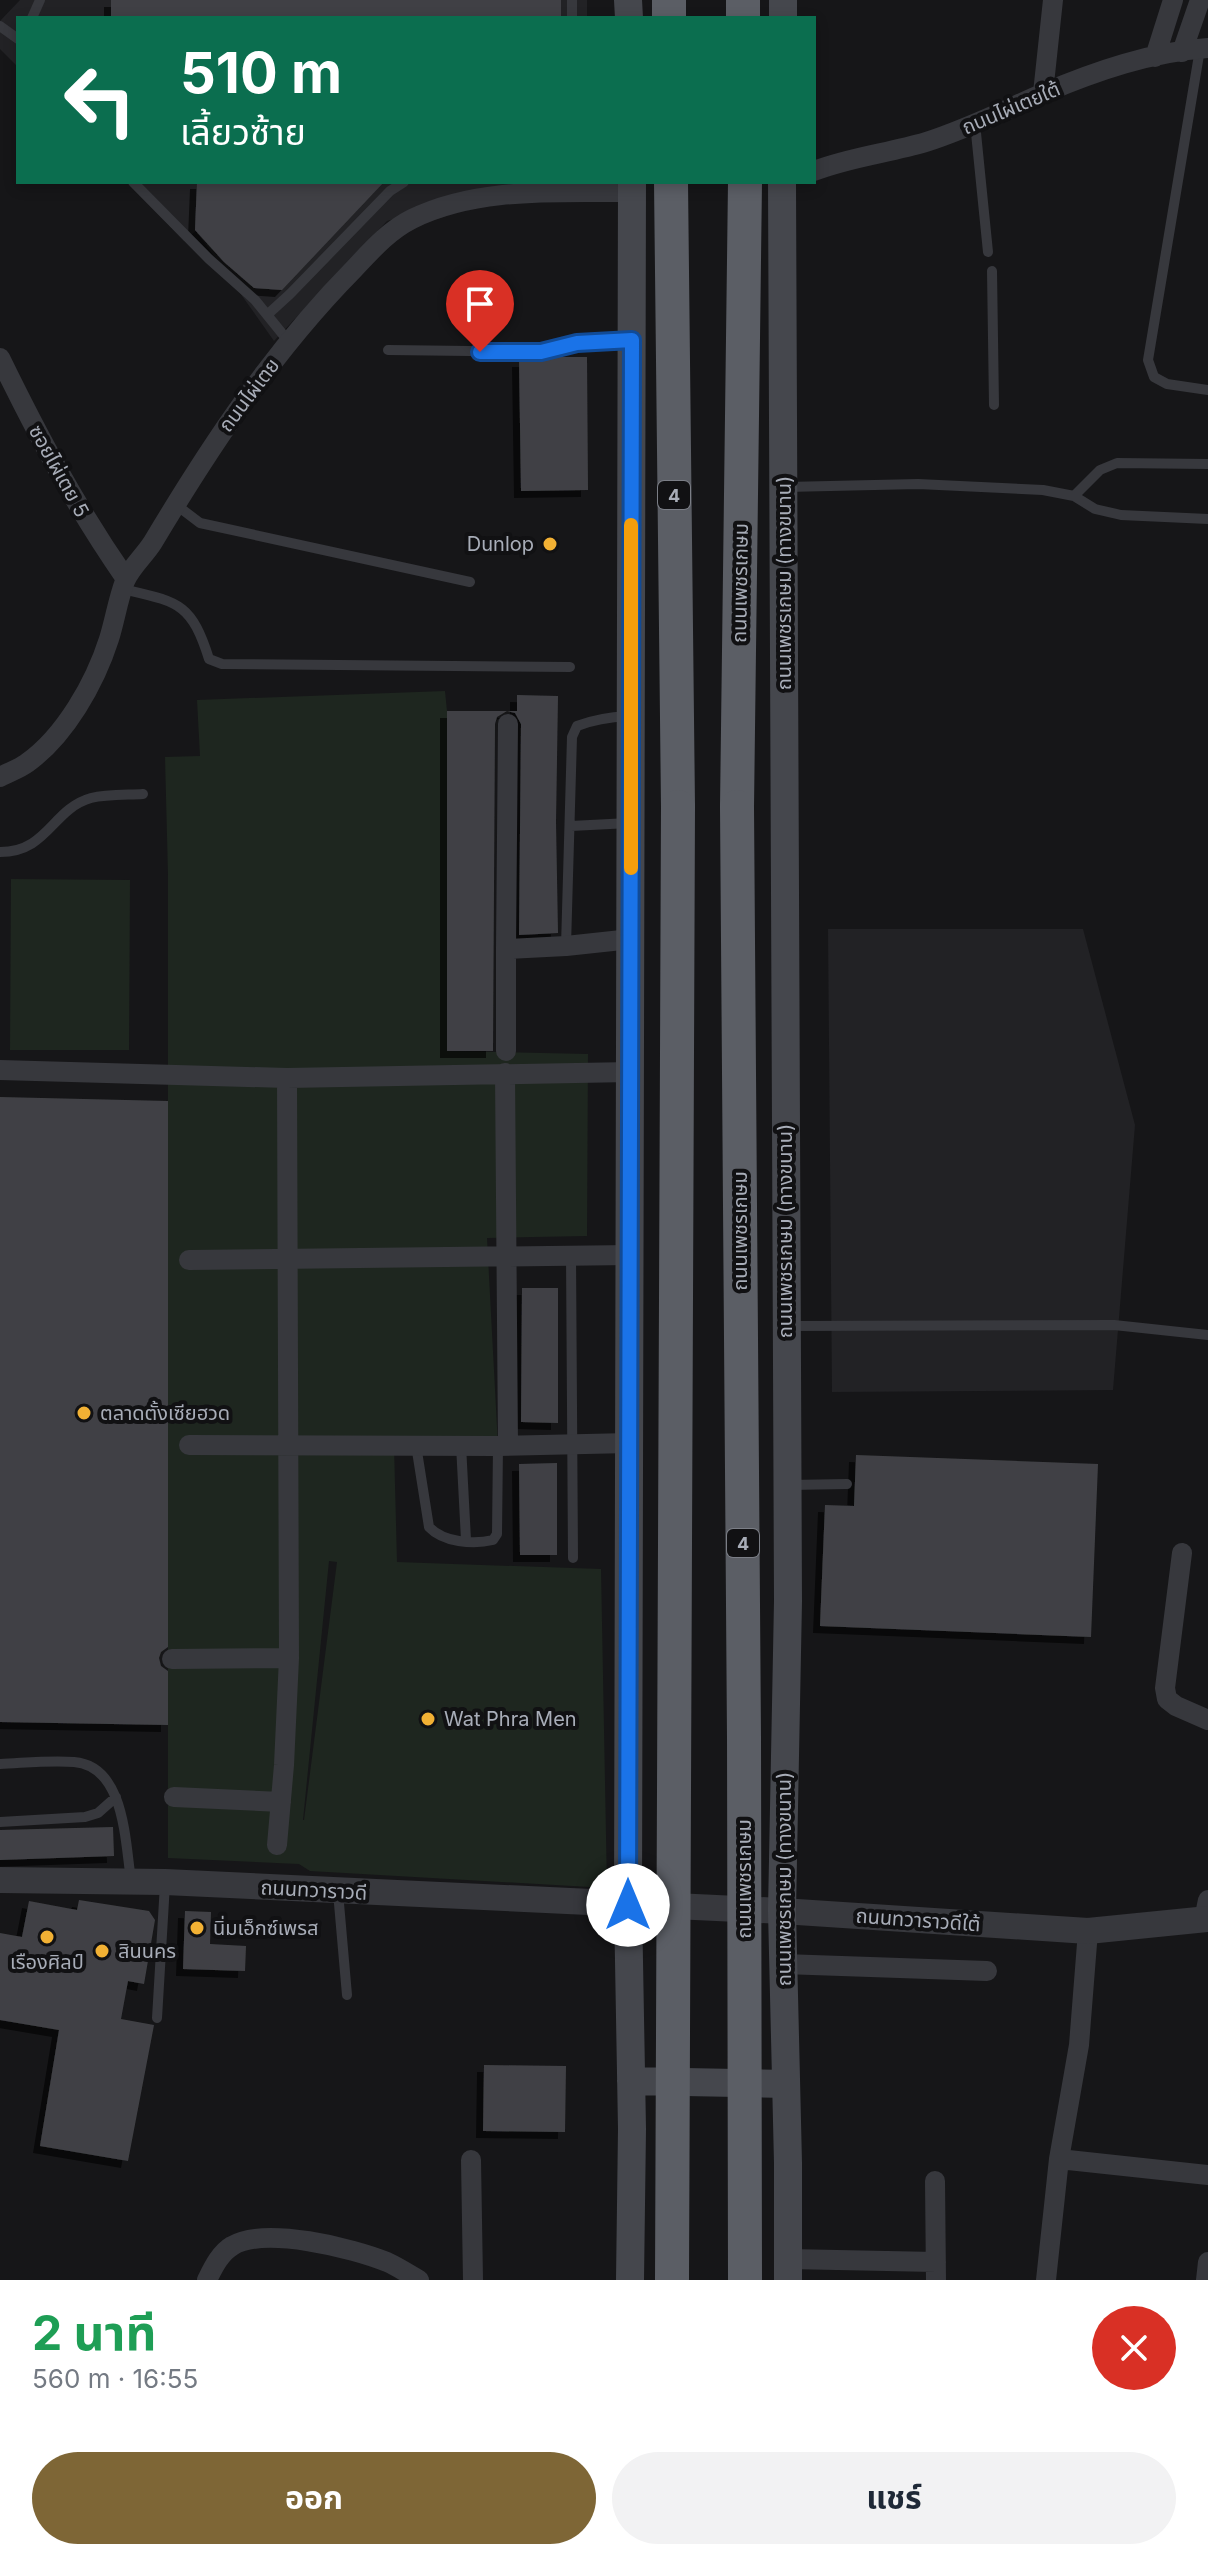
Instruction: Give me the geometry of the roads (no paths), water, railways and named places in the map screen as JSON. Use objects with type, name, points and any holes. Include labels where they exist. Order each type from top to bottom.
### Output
[{"type":"highway","name":"4","points":[[671,184],[678,807],[672,2280]]},
{"type":"highway","name":"ถนนเพชรเกษม","points":[[745,184],[737,807],[745,2280]]},
{"type":"main road","name":"ถนนเพชรเกษม (ทางขนาน)","points":[[783,184],[788,1601],[782,1911],[788,2269]]},
{"type":"main road","name":"4","points":[[630,2280],[632,187]]},
{"type":"main road","points":[[631,2081],[786,2084]]},
{"type":"street","points":[[1043,93],[1053,0]]},
{"type":"street","points":[[1155,57],[1173,0]]},
{"type":"street","points":[[1197,49],[1200,0]]},
{"type":"street","name":"ถนนไผ่เตยใต้","points":[[816,170],[926,141],[1118,65],[1197,49]]},
{"type":"street","name":"ถนนไผ่เตย","points":[[1,775],[25,765],[44,750],[64,727],[80,703],[107,643],[125,584],[216,440],[289,342],[332,291],[390,232],[413,218],[441,208],[503,194],[632,187]]},
{"type":"street","name":"ซอยไผ่เตย 5","points":[[0,358],[47,453],[125,584]]},
{"type":"street","points":[[506,1051],[508,724]]},
{"type":"street","points":[[506,949],[631,939]]},
{"type":"street","points":[[0,1070],[287,1078],[631,1072]]},
{"type":"street","points":[[503,1446],[507,1256],[505,1073]]},
{"type":"street","points":[[277,1845],[289,1658],[287,1078]]},
{"type":"street","points":[[189,1260],[631,1255]]},
{"type":"street","points":[[189,1445],[503,1446],[630,1443]]},
{"type":"street","points":[[1182,1553],[1165,1688],[1167,1699],[1176,1706],[1208,1720]]},
{"type":"street","points":[[172,1659],[289,1658]]},
{"type":"street","points":[[174,1797],[281,1802]]},
{"type":"street","name":"ถนนทวาราวดี","points":[[0,1880],[165,1882],[628,1905]]},
{"type":"street","name":"ถนนทวาราวดีใต้","points":[[628,1905],[782,1911],[1088,1931],[1207,1913]]},
{"type":"street","points":[[1046,2280],[1059,2159],[1079,2045],[1088,1931]]},
{"type":"street","points":[[783,1964],[987,1971]]},
{"type":"street","points":[[1059,2159],[1208,2175]]},
{"type":"street","points":[[471,2160],[473,2280]]},
{"type":"street","points":[[788,2269],[936,2271],[935,2181]]},
{"type":"street","points":[[207,2280],[230,2246],[258,2236],[327,2244],[387,2262],[419,2280]]},
{"type":"street","points":[[1206,2280],[1208,2262]]},
{"type":"lane","points":[[1197,49],[1148,360],[1154,377],[1167,384],[1208,390]]},
{"type":"lane","points":[[975,123],[988,252]]},
{"type":"lane","points":[[135,184],[209,259],[255,300],[289,342]]},
{"type":"lane","points":[[267,315],[390,191],[401,184]]},
{"type":"lane","points":[[992,271],[994,405]]},
{"type":"lane","points":[[388,350],[541,352],[577,343],[632,340]]},
{"type":"lane","points":[[1074,496],[1100,470],[1117,463],[1208,464]]},
{"type":"lane","points":[[784,487],[918,484],[1043,490],[1074,496],[1095,509],[1121,515],[1208,519]]},
{"type":"lane","points":[[175,504],[200,523],[470,582]]},
{"type":"lane","points":[[125,584],[171,601],[187,611],[209,659],[222,664],[570,667]]},
{"type":"lane","points":[[566,946],[572,737],[577,726],[600,718],[631,716]]},
{"type":"lane","points":[[0,852],[28,848],[73,807],[92,798],[143,794]]},
{"type":"lane","points":[[571,826],[631,823]]},
{"type":"lane","points":[[571,1255],[573,1558]]},
{"type":"lane","points":[[786,1326],[1114,1325],[1208,1335]]},
{"type":"lane","points":[[416,1445],[429,1527],[436,1535],[448,1540],[485,1541],[493,1540],[497,1534],[503,1446]]},
{"type":"lane","points":[[461,1445],[466,1540]]},
{"type":"lane","points":[[787,1485],[847,1484]]},
{"type":"lane","points":[[0,1764],[76,1762],[92,1767],[108,1783],[119,1803],[131,1882]]},
{"type":"lane","points":[[0,1822],[85,1817],[98,1813],[116,1797]]},
{"type":"lane","points":[[157,2018],[165,1882]]},
{"type":"lane","points":[[338,1892],[347,1995]]},
{"type":"place","name":"Dunlop","points":[[550,544]]},
{"type":"place","name":"ตลาดตั้งเซียฮวด","points":[[84,1413]]},
{"type":"place","name":"Wat Phra Men","points":[[428,1719]]},
{"type":"place","name":"นิ่มเอ็กซ์เพรส","points":[[197,1928]]},
{"type":"place","name":"เรืองศิลป์","points":[[47,1937]]},
{"type":"place","name":"สินนคร","points":[[102,1951]]}]
